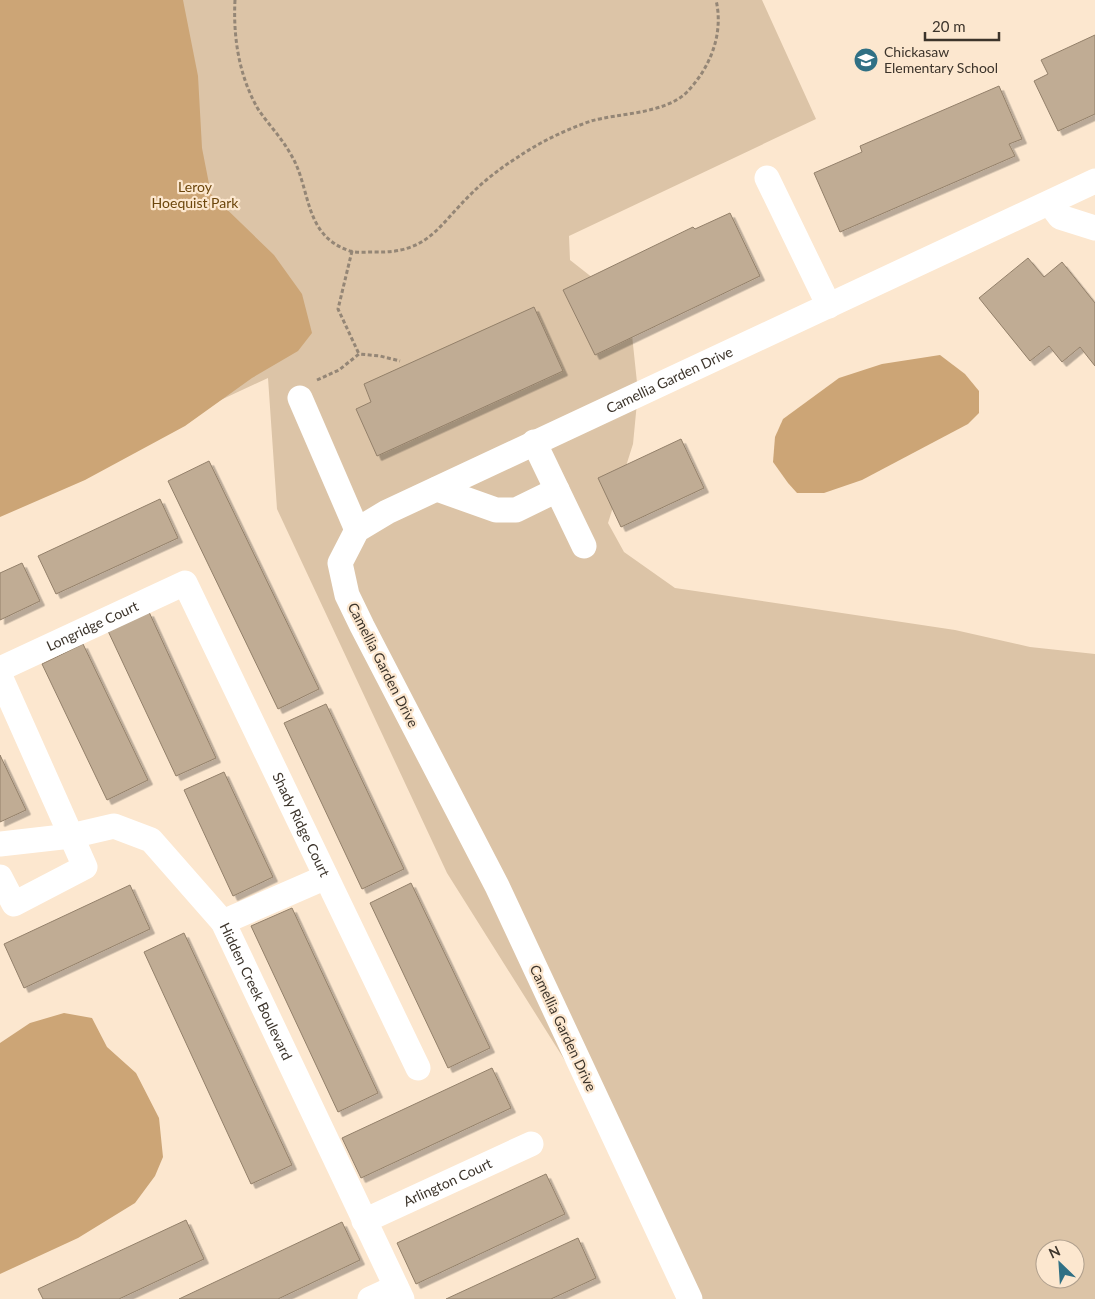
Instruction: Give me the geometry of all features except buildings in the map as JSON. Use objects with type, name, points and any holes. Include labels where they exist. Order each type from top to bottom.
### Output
[{"type":"lane","points":[[767,178],[829,306]]},
{"type":"lane","name":"Camellia Garden Drive","points":[[690,1299],[497,886],[348,595],[340,563],[357,530],[388,512],[534,442],[1050,204],[1095,181]]},
{"type":"lane","points":[[1050,204],[1060,217],[1095,228]]},
{"type":"lane","points":[[300,398],[357,530]]},
{"type":"lane","points":[[534,442],[584,546]]},
{"type":"lane","points":[[437,489],[496,510],[516,510],[557,490]]},
{"type":"lane","name":"Longridge Court","points":[[0,669],[185,583]]},
{"type":"lane","name":"Shady Ridge Court","points":[[185,583],[418,1068]]},
{"type":"lane","points":[[0,676],[86,867],[14,904],[0,877]]},
{"type":"lane","name":"Hidden Creek Boulevard","points":[[0,844],[71,836],[114,826],[151,840],[223,922],[399,1293]]},
{"type":"lane","points":[[223,922],[326,877]]},
{"type":"lane","name":"Arlington Court","points":[[364,1221],[531,1144]]},
{"type":"lane","points":[[370,1299],[399,1293]]},
{"type":"path","points":[[234,0],[233,29],[245,82],[259,109],[280,136],[295,160],[309,208],[320,231],[336,245],[352,251],[386,253],[418,246],[440,229],[472,192],[518,157],[556,134],[592,121],[654,110],[685,94],[706,70],[717,38],[718,10],[716,0]]},
{"type":"path","points":[[352,251],[338,309],[359,354]]},
{"type":"path","points":[[300,398],[318,380],[339,370],[359,354],[400,361]]},
{"type":"green space","name":"Leroy Hoequist Park","points":[[0,0],[762,0],[816,119],[569,236],[570,260],[612,293],[632,335],[638,392],[633,444],[608,523],[624,552],[675,588],[955,630],[1030,647],[1095,654],[1095,1299],[697,1299],[591,1102],[447,873],[277,509],[268,378],[0,503]]},
{"type":"shaded area","points":[[0,0],[183,0],[198,76],[202,148],[211,194],[274,255],[302,294],[312,333],[298,351],[252,378],[185,426],[85,480],[0,517]]},
{"type":"shaded area","points":[[940,355],[965,374],[979,391],[979,413],[968,424],[862,480],[824,493],[797,493],[773,462],[775,437],[783,419],[839,378],[882,364]]},
{"type":"shaded area","points":[[64,1013],[92,1018],[107,1047],[136,1073],[159,1118],[163,1157],[155,1176],[135,1203],[78,1238],[0,1274],[0,1043],[30,1023]]},
{"type":"place","name":"Chickasaw Elementary School","points":[[866,60]]}]
